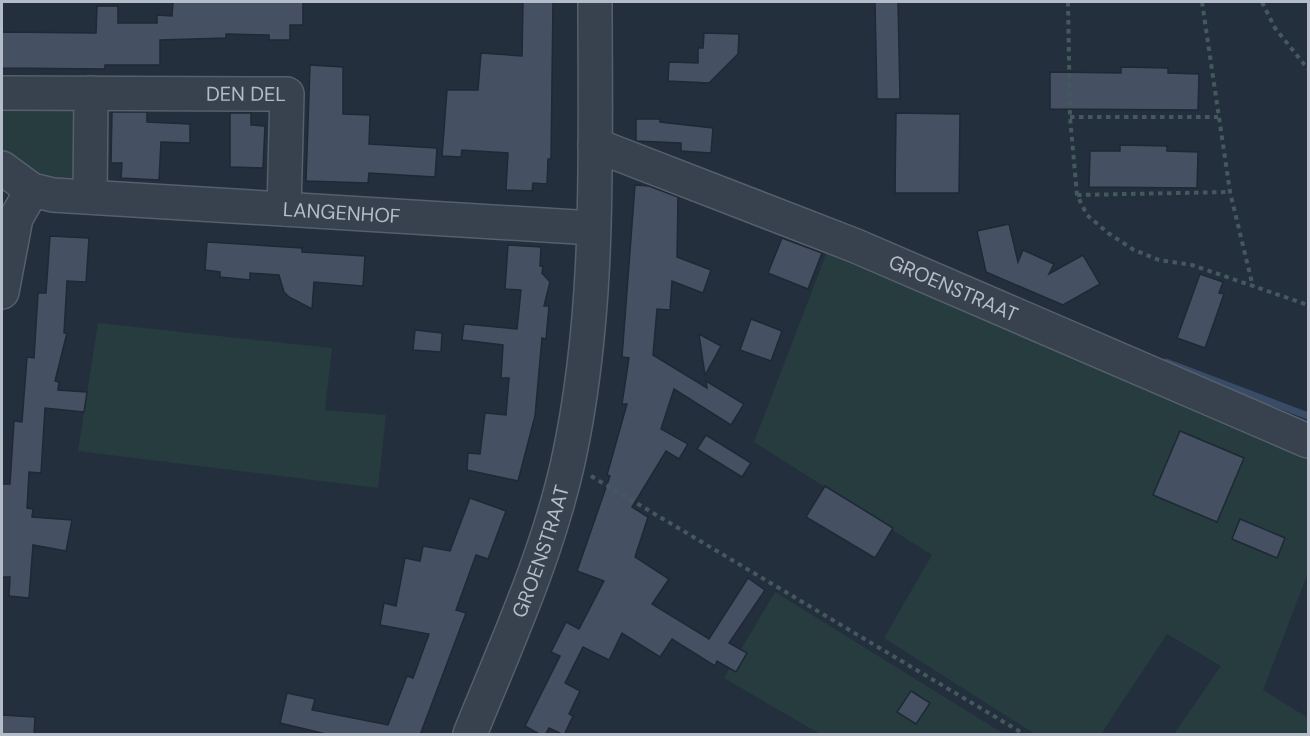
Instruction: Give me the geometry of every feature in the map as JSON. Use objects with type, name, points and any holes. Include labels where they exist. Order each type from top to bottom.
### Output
[{"type":"street","name":"GROENSTRAAT","points":[[470,735],[533,578],[552,520],[567,462],[588,331],[595,145],[595,2]]},
{"type":"street","points":[[2,93],[91,93],[90,197]]},
{"type":"street","name":"DEN DEL","points":[[91,93],[287,94],[284,209]]},
{"type":"street","name":"GROENSTRAAT","points":[[595,145],[856,246],[1308,441]]},
{"type":"street","name":"LANGENHOF","points":[[2,168],[32,190],[53,195],[593,228]]},
{"type":"street","points":[[2,292],[16,218],[32,190]]},
{"type":"path","points":[[1068,2],[1070,117],[1077,195],[1087,215],[1108,234],[1134,250],[1159,260],[1192,265],[1253,288],[1308,305]]},
{"type":"path","points":[[1202,2],[1230,192],[1253,288]]},
{"type":"path","points":[[1262,2],[1275,28],[1308,69]]},
{"type":"path","points":[[1070,117],[1218,117]]},
{"type":"path","points":[[1077,195],[1230,192]]},
{"type":"path","points":[[567,462],[1024,735]]},
{"type":"green space","points":[[2,104],[82,105],[81,187],[58,186],[2,156]]},
{"type":"green space","points":[[827,252],[1308,440],[1308,573],[1263,690],[1308,718],[1308,734],[1174,734],[1221,666],[1167,634],[1101,734],[1035,734],[884,638],[932,555],[754,442]]},
{"type":"green space","points":[[98,323],[332,348],[325,410],[386,415],[378,488],[78,451]]},
{"type":"green space","points":[[775,592],[1004,734],[820,734],[724,678]]},
{"type":"building","points":[[173,2],[303,2],[303,25],[290,25],[290,40],[269,40],[269,35],[226,34],[226,38],[160,40],[160,65],[105,65],[105,69],[2,68],[2,32],[96,33],[97,6],[118,6],[118,23],[157,23],[157,15],[172,16]]},
{"type":"building","points":[[523,2],[553,2],[551,159],[548,159],[547,184],[533,183],[532,191],[506,190],[508,153],[462,150],[461,157],[442,156],[447,90],[478,90],[481,53],[522,56]]},
{"type":"building","points":[[875,2],[898,2],[900,99],[877,99]]},
{"type":"building","points":[[704,33],[739,34],[738,54],[709,83],[668,81],[669,62],[698,63],[698,48],[703,48]]},
{"type":"building","points":[[310,65],[343,67],[343,114],[370,115],[369,144],[437,148],[435,177],[369,173],[368,183],[306,181]]},
{"type":"building","points":[[1121,67],[1168,68],[1168,73],[1199,74],[1198,110],[1050,109],[1050,72],[1121,73]]},
{"type":"building","points":[[112,112],[147,112],[147,122],[190,124],[190,143],[161,142],[159,180],[121,178],[122,163],[111,163]]},
{"type":"building","points":[[230,113],[251,113],[251,125],[265,126],[263,168],[230,167]]},
{"type":"building","points":[[896,113],[960,114],[959,193],[895,193]]},
{"type":"building","points":[[636,119],[660,119],[660,122],[713,128],[711,153],[681,151],[681,143],[636,141]]},
{"type":"building","points":[[1120,145],[1167,146],[1167,151],[1198,152],[1197,188],[1089,187],[1090,151],[1120,151]]},
{"type":"building","points":[[635,185],[649,186],[678,197],[677,257],[711,270],[703,293],[672,281],[670,310],[657,309],[653,355],[707,388],[706,381],[744,404],[731,425],[674,389],[661,429],[688,444],[679,459],[666,451],[632,507],[648,517],[635,557],[669,579],[652,604],[709,639],[748,578],[765,590],[729,643],[747,653],[736,672],[717,661],[715,666],[672,639],[660,657],[622,633],[609,660],[583,647],[565,683],[580,691],[569,714],[573,716],[564,735],[549,728],[545,735],[541,735],[525,726],[560,656],[551,652],[566,622],[579,629],[604,581],[577,571],[610,476],[607,475],[627,404],[622,404],[629,358],[622,357]]},
{"type":"building","points":[[1009,224],[1018,262],[1023,250],[1054,264],[1049,274],[1083,255],[1100,284],[1063,305],[986,272],[977,231]]},
{"type":"building","points":[[50,236],[89,238],[86,282],[67,281],[64,333],[67,333],[55,381],[59,382],[58,390],[87,392],[84,412],[45,408],[41,473],[29,472],[27,508],[33,509],[32,517],[72,520],[66,551],[33,545],[29,598],[9,596],[10,577],[2,577],[2,484],[10,484],[14,421],[22,422],[27,357],[34,358],[38,293],[46,293]]},
{"type":"building","points":[[782,238],[822,253],[808,289],[768,273]]},
{"type":"building","points":[[207,242],[302,248],[302,252],[365,256],[363,286],[314,282],[312,309],[284,292],[279,275],[250,273],[250,280],[220,277],[220,272],[205,270]]},
{"type":"building","points":[[508,245],[541,247],[540,266],[543,266],[542,273],[550,282],[544,306],[549,306],[546,339],[542,338],[535,416],[518,481],[467,470],[468,453],[480,454],[485,413],[506,415],[509,378],[501,378],[503,345],[462,340],[464,324],[517,329],[521,290],[505,289]]},
{"type":"building","points":[[1200,274],[1223,282],[1219,293],[1224,294],[1205,348],[1177,338]]},
{"type":"building","points":[[751,319],[782,331],[771,361],[740,350]]},
{"type":"building","points":[[415,330],[442,333],[441,352],[413,350]]},
{"type":"building","points":[[699,334],[721,346],[705,375]]},
{"type":"building","points":[[1180,431],[1244,458],[1217,522],[1153,495]]},
{"type":"building","points":[[706,435],[751,463],[742,477],[697,449]]},
{"type":"building","points":[[825,486],[893,528],[875,558],[806,517]]},
{"type":"building","points":[[470,498],[506,511],[488,559],[476,555],[456,610],[466,613],[420,735],[330,735],[280,723],[287,693],[315,699],[312,710],[388,725],[407,676],[413,678],[429,634],[380,625],[384,603],[396,606],[405,558],[420,561],[423,546],[450,551]]},
{"type":"building","points":[[1240,519],[1285,538],[1277,558],[1232,539]]},
{"type":"building","points":[[911,691],[930,703],[916,724],[897,712]]},
{"type":"building","points":[[2,715],[35,717],[34,735],[2,735]]},
{"type":"waterway","points":[[1166,362],[1308,416]]}]
